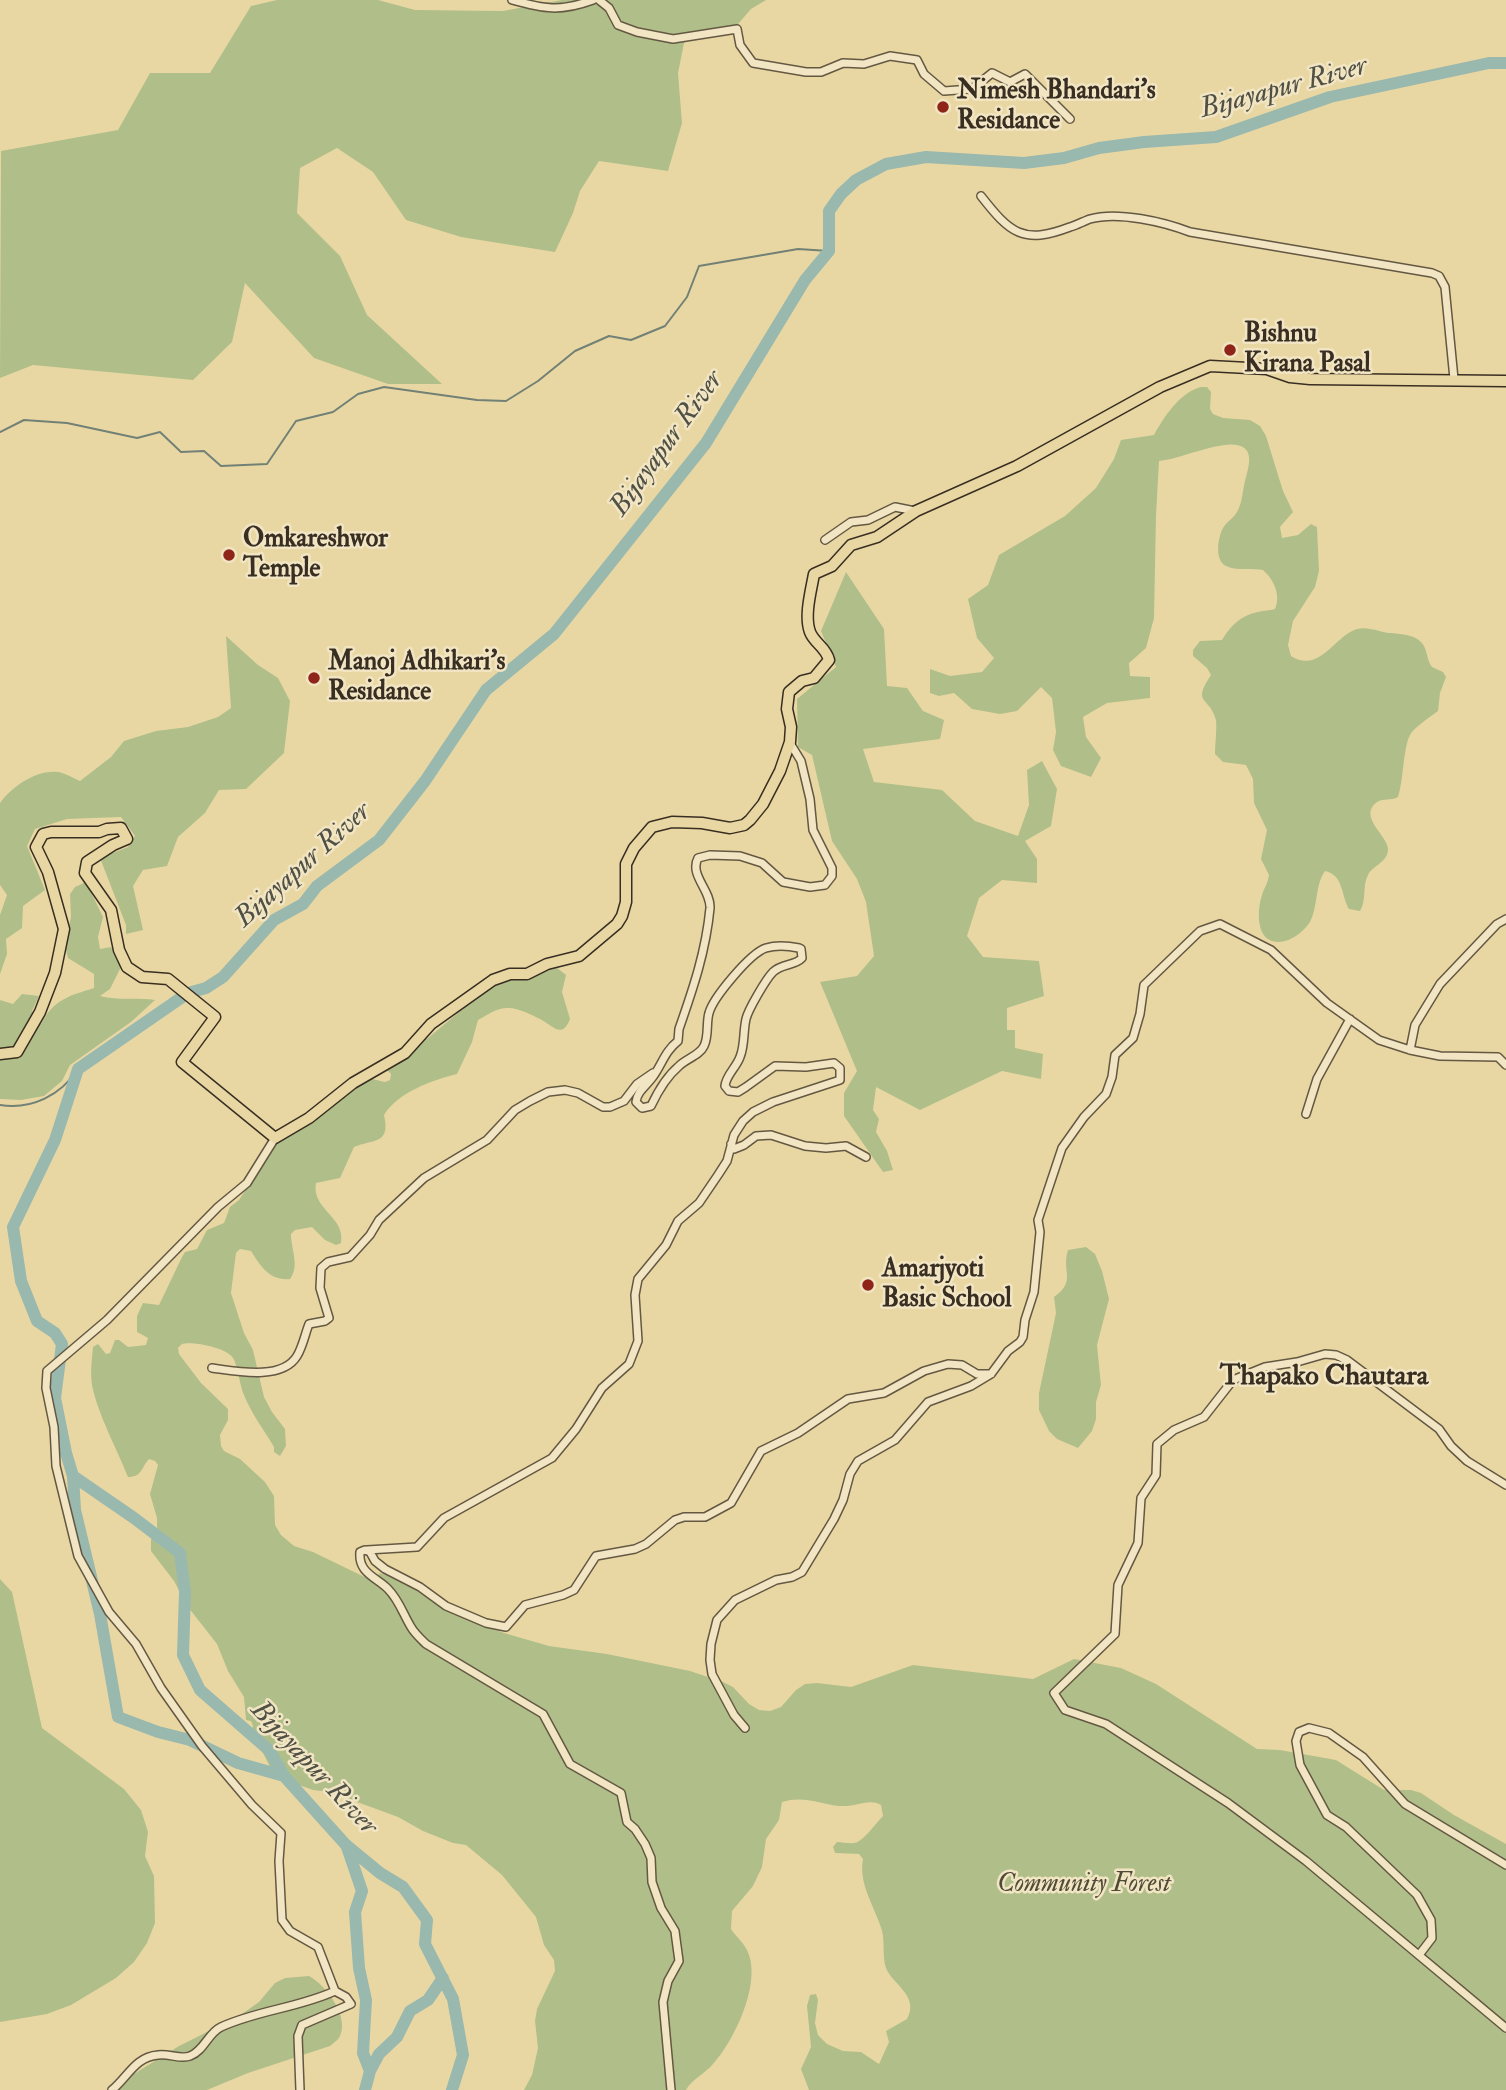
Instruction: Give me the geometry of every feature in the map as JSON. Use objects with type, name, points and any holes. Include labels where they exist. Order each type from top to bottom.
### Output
[{"type":"main road","points":[[0,1054],[17,1052],[40,1012],[55,973],[64,929],[48,872],[36,847],[43,834],[51,832],[99,832],[121,828],[127,839],[87,862],[85,873],[111,910],[119,950],[127,967],[142,977],[168,979],[215,1017],[182,1062],[275,1138],[309,1118],[353,1083],[405,1053],[432,1024],[493,980],[510,974],[527,974],[547,964],[579,956],[617,924],[622,916],[626,902],[626,864],[634,848],[657,824],[702,823],[730,828],[744,825],[763,804],[780,771],[790,743],[787,698],[789,692],[802,681],[814,678],[829,660],[826,650],[810,632],[808,617],[814,574],[832,566],[851,545],[877,537],[916,511],[1017,466],[1160,387],[1210,366],[1267,369],[1290,377],[1310,379],[1506,381]]},
{"type":"street","points":[[512,0],[546,9],[576,7],[593,0]]},
{"type":"street","points":[[599,0],[609,8],[618,25],[636,32],[673,39],[737,29],[740,45],[753,62],[806,72],[821,72],[843,63],[864,64],[890,56],[917,60],[924,74],[944,91],[972,89],[992,73],[1010,82],[1025,74],[1070,119]]},
{"type":"street","points":[[981,196],[995,214],[1016,233],[1040,237],[1092,218],[1124,218],[1163,222],[1190,232],[1423,270],[1438,276],[1445,287],[1454,379]]},
{"type":"street","points":[[825,540],[850,522],[867,520],[895,507],[916,511]]},
{"type":"street","points":[[671,2090],[663,2002],[668,1981],[679,1961],[675,1931],[661,1909],[652,1882],[651,1858],[635,1829],[627,1822],[621,1793],[570,1764],[543,1714],[426,1644],[412,1630],[399,1603],[388,1589],[364,1570],[360,1552],[375,1548],[417,1547],[444,1518],[543,1464],[559,1452],[603,1388],[629,1364],[638,1341],[635,1295],[638,1279],[666,1245],[678,1222],[699,1203],[718,1175],[727,1161],[731,1143],[743,1121],[761,1107],[838,1082],[841,1077],[840,1068],[834,1063],[806,1067],[777,1065],[738,1091],[729,1091],[726,1086],[726,1078],[738,1062],[742,1051],[747,1013],[772,973],[780,967],[801,960],[801,949],[768,947],[751,958],[719,995],[709,1011],[704,1046],[676,1068],[651,1106],[642,1108],[636,1102],[665,1053],[678,1041],[702,964],[710,902],[695,871],[698,858],[710,855],[753,859],[783,881],[810,887],[825,885],[832,876],[832,867],[813,830],[810,799],[801,761],[790,743]]},
{"type":"street","points":[[1410,1050],[1415,1025],[1440,984],[1497,923],[1506,919]]},
{"type":"street","points":[[745,1728],[712,1674],[711,1644],[720,1615],[735,1600],[768,1583],[802,1572],[834,1519],[850,1474],[858,1461],[895,1440],[929,1402],[971,1386],[991,1374],[1008,1351],[1023,1337],[1034,1292],[1040,1232],[1038,1220],[1062,1148],[1084,1117],[1106,1094],[1115,1055],[1133,1038],[1144,985],[1200,931],[1220,924],[1271,950],[1327,1003],[1379,1040],[1440,1056],[1498,1057],[1506,1065]]},
{"type":"street","points":[[1306,1114],[1317,1079],[1350,1019]]},
{"type":"street","points":[[212,1368],[252,1374],[282,1368],[295,1359],[309,1324],[329,1318],[320,1288],[321,1268],[328,1262],[350,1257],[370,1235],[379,1220],[416,1185],[486,1140],[515,1110],[556,1090],[579,1093],[603,1107],[618,1105],[637,1084],[659,1067]]},
{"type":"street","points":[[731,1143],[734,1149],[756,1136],[771,1135],[805,1146],[846,1146],[866,1157]]},
{"type":"street","points":[[275,1138],[247,1183],[218,1207],[107,1320],[47,1371],[46,1388],[54,1427],[56,1466],[78,1556],[110,1612],[136,1644],[161,1688],[194,1735],[252,1805],[281,1833],[279,1861],[282,1920],[290,1931],[318,1947],[335,1991],[346,1997],[351,2004],[302,2025],[299,2036],[300,2090]]},
{"type":"street","points":[[1506,1485],[1467,1461],[1451,1446],[1439,1429],[1348,1360],[1336,1355],[1325,1354],[1265,1367],[1233,1380],[1204,1416],[1174,1430],[1157,1444],[1156,1475],[1141,1498],[1138,1543],[1118,1585],[1115,1634],[1054,1693],[1065,1710],[1106,1724],[1228,1803],[1306,1861],[1506,2028]]},
{"type":"street","points":[[368,1550],[380,1566],[420,1587],[439,1602],[478,1620],[506,1627],[525,1605],[574,1590],[596,1556],[635,1549],[646,1544],[675,1520],[705,1517],[731,1503],[761,1451],[798,1433],[848,1399],[891,1391],[924,1371],[948,1364],[962,1365],[977,1374],[991,1374]]},
{"type":"street","points":[[1419,1955],[1432,1938],[1431,1920],[1417,1895],[1346,1827],[1327,1815],[1300,1765],[1296,1741],[1298,1732],[1309,1728],[1329,1733],[1363,1758],[1405,1804],[1506,1865]]},
{"type":"street","points":[[112,2090],[139,2061],[158,2054],[189,2057],[200,2050],[217,2028],[243,2018],[312,2002],[335,1991]]},
{"type":"green space","points":[[277,0],[378,0],[415,10],[503,11],[562,0],[766,0],[751,9],[738,24],[684,43],[678,73],[682,123],[668,171],[599,161],[580,191],[555,252],[461,237],[406,220],[373,172],[337,148],[300,168],[297,213],[340,256],[367,315],[442,384],[388,384],[314,358],[245,283],[232,342],[193,380],[33,365],[0,378],[1,151],[118,130],[150,73],[210,73],[251,6]]},
{"type":"green space","points":[[1201,387],[1207,387],[1211,392],[1210,409],[1213,414],[1223,418],[1250,420],[1260,426],[1266,436],[1283,491],[1293,512],[1280,527],[1282,538],[1298,535],[1311,524],[1317,527],[1319,571],[1315,587],[1293,621],[1288,645],[1291,656],[1301,660],[1319,657],[1349,633],[1361,628],[1369,629],[1418,639],[1425,648],[1432,667],[1443,672],[1446,677],[1440,693],[1438,711],[1418,726],[1409,737],[1398,797],[1377,802],[1372,808],[1372,820],[1388,850],[1385,858],[1368,875],[1360,911],[1349,909],[1339,881],[1325,871],[1310,922],[1299,934],[1285,941],[1275,942],[1268,939],[1260,927],[1260,902],[1269,875],[1261,859],[1267,830],[1254,803],[1253,779],[1246,765],[1223,762],[1215,754],[1216,720],[1202,696],[1211,675],[1193,656],[1193,650],[1200,641],[1222,640],[1241,618],[1275,609],[1277,604],[1275,588],[1263,570],[1230,568],[1222,563],[1218,554],[1221,532],[1236,514],[1241,502],[1249,462],[1247,451],[1243,447],[1229,444],[1159,461],[1154,618],[1146,648],[1129,663],[1130,676],[1150,677],[1150,698],[1107,703],[1083,717],[1086,737],[1101,758],[1091,777],[1061,766],[1053,750],[1056,732],[1052,698],[1041,687],[1017,711],[1000,714],[972,709],[954,693],[939,696],[930,693],[930,669],[950,676],[982,672],[994,658],[977,638],[968,599],[988,585],[999,555],[1065,516],[1096,488],[1114,459],[1121,440],[1154,435],[1167,413],[1179,400]]},
{"type":"green space","points":[[846,572],[884,629],[887,686],[907,688],[923,711],[944,720],[940,739],[863,749],[874,782],[942,790],[975,821],[1018,836],[1029,805],[1027,770],[1042,761],[1057,789],[1051,826],[1025,841],[1037,859],[1037,883],[1002,880],[979,898],[967,936],[983,957],[1039,961],[1044,996],[1007,1008],[1007,1030],[1015,1030],[1015,1048],[1043,1054],[1041,1079],[1002,1071],[920,1110],[876,1087],[873,1110],[879,1119],[876,1132],[887,1151],[893,1170],[883,1172],[844,1116],[844,1093],[857,1071],[820,982],[857,976],[874,956],[866,902],[857,879],[832,841],[812,755],[798,747],[797,699],[836,667],[821,631]]},
{"type":"green space","points":[[226,636],[258,665],[278,678],[290,701],[284,753],[246,789],[219,790],[205,813],[178,837],[167,866],[143,870],[133,886],[143,930],[126,934],[126,925],[100,858],[128,847],[135,836],[121,817],[67,819],[35,829],[27,846],[45,890],[23,906],[22,928],[6,939],[7,954],[0,974],[0,915],[7,895],[0,885],[0,803],[18,785],[33,776],[58,772],[80,781],[111,757],[124,741],[156,731],[188,727],[218,717],[231,708]]},
{"type":"green space","points":[[86,882],[103,917],[98,937],[100,949],[111,947],[122,965],[110,989],[100,996],[155,1000],[131,1022],[70,1065],[62,1081],[44,1096],[21,1100],[0,1099],[0,1000],[13,1004],[22,994],[39,996],[32,1011],[41,1024],[57,1004],[70,996],[94,988],[94,974],[68,958],[65,946],[71,917],[70,894],[75,887]]},
{"type":"green space","name":"Community Forest","points":[[556,967],[566,975],[562,992],[570,1019],[564,1029],[556,1029],[513,1008],[497,1010],[478,1020],[472,1042],[457,1074],[427,1084],[398,1100],[384,1115],[386,1125],[383,1136],[354,1147],[340,1178],[316,1183],[319,1200],[338,1226],[341,1243],[336,1245],[325,1240],[312,1227],[295,1230],[291,1234],[295,1263],[290,1279],[272,1275],[262,1267],[251,1251],[240,1249],[236,1253],[231,1293],[244,1333],[253,1350],[264,1397],[285,1429],[286,1446],[280,1456],[274,1452],[274,1447],[247,1402],[230,1354],[201,1344],[187,1343],[178,1348],[179,1354],[201,1383],[228,1409],[228,1420],[220,1435],[221,1446],[265,1482],[274,1496],[275,1525],[281,1535],[294,1546],[313,1552],[377,1583],[379,1573],[391,1576],[428,1597],[438,1606],[504,1633],[549,1646],[607,1654],[690,1671],[733,1687],[749,1704],[759,1710],[770,1711],[781,1707],[805,1684],[851,1687],[913,1665],[1033,1679],[1074,1659],[1121,1668],[1156,1684],[1257,1749],[1280,1750],[1336,1760],[1384,1790],[1411,1790],[1421,1793],[1506,1844],[1506,2090],[809,2090],[801,2069],[811,2047],[807,2006],[810,1995],[816,1994],[818,2000],[815,2023],[818,2035],[827,2044],[843,2051],[861,2052],[879,2064],[889,2042],[886,2031],[907,2019],[910,2004],[904,1991],[886,1968],[882,1931],[863,1877],[863,1859],[859,1854],[835,1853],[833,1847],[837,1842],[852,1843],[861,1840],[883,1816],[881,1805],[869,1802],[839,1806],[799,1799],[782,1802],[779,1820],[766,1839],[762,1867],[753,1886],[732,1911],[731,1929],[749,1955],[751,1982],[737,2028],[710,2067],[686,2090],[524,2090],[532,2075],[538,2048],[535,2021],[537,2009],[555,1971],[554,1960],[544,1945],[536,1917],[502,1875],[466,1845],[453,1843],[398,1817],[330,1792],[313,1790],[285,1780],[272,1771],[262,1751],[249,1737],[253,1726],[251,1721],[246,1720],[244,1697],[228,1671],[217,1644],[188,1607],[174,1581],[151,1551],[157,1518],[150,1494],[158,1465],[149,1459],[139,1474],[128,1477],[99,1408],[92,1385],[91,1370],[93,1347],[98,1344],[106,1354],[110,1353],[115,1340],[128,1347],[146,1345],[148,1338],[137,1332],[137,1316],[143,1303],[159,1305],[185,1252],[197,1249],[207,1230],[224,1223],[230,1207],[239,1200],[276,1143],[368,1078],[385,1082],[390,1080],[391,1074],[387,1070],[390,1065],[417,1043],[428,1038],[489,987]]},
{"type":"green space","points":[[1086,1247],[1095,1254],[1109,1299],[1097,1345],[1101,1385],[1096,1402],[1096,1419],[1092,1431],[1078,1448],[1057,1439],[1049,1431],[1039,1410],[1039,1393],[1056,1313],[1054,1297],[1067,1281],[1068,1250]]},
{"type":"green space","points":[[0,1579],[12,1592],[42,1728],[124,1789],[141,1810],[148,1832],[145,1856],[154,1876],[155,1923],[147,1943],[134,1962],[116,1978],[71,2005],[47,2014],[0,2022]]},
{"type":"green space","points":[[309,1976],[329,1994],[342,2021],[339,2038],[330,2046],[248,2073],[207,2090],[108,2090],[179,2046],[239,2016],[259,2002],[275,1983],[285,1978]]},
{"type":"waterway","name":"Bijayapur River","points":[[452,2090],[463,2055],[453,1999],[425,1944],[427,1920],[403,1887],[380,1873],[346,1845],[284,1776],[270,1751],[200,1690],[183,1655],[185,1592],[180,1553],[73,1476],[55,1398],[62,1344],[55,1333],[37,1321],[21,1281],[13,1227],[55,1140],[78,1069],[188,993],[206,988],[223,977],[274,920],[303,904],[317,886],[379,840],[425,781],[486,690],[554,634],[706,443],[805,280],[829,251],[829,211],[841,194],[856,180],[886,164],[926,157],[1024,163],[1064,158],[1099,148],[1216,137],[1330,97],[1489,63],[1506,63]]},
{"type":"waterway","points":[[0,432],[24,420],[67,423],[137,438],[160,432],[181,452],[204,451],[221,466],[267,464],[296,421],[333,412],[358,394],[384,387],[477,400],[506,401],[538,381],[575,351],[609,336],[631,340],[665,326],[687,297],[699,266],[798,249],[829,251]]},
{"type":"waterway","points":[[0,1105],[23,1105],[45,1099],[63,1086],[78,1069]]},
{"type":"waterway","points":[[73,1476],[75,1510],[100,1614],[118,1717],[158,1732],[190,1740],[238,1763],[284,1776]]},
{"type":"waterway","points":[[347,1847],[362,1891],[355,1912],[359,1968],[366,2000],[363,2053],[370,2071]]},
{"type":"waterway","points":[[365,2090],[370,2071],[379,2054],[397,2037],[410,2011],[428,2000],[443,1978]]},
{"type":"place","name":"Nimesh Bhandari's Residance","points":[[943,107]]},
{"type":"place","name":"Bishnu Kirana Pasal","points":[[1230,350]]},
{"type":"place","name":"Omkareshwor Temple","points":[[229,555]]},
{"type":"place","name":"Manoj Adhikari's Residance","points":[[314,678]]},
{"type":"place","name":"Amarjyoti Basic School","points":[[868,1285]]},
{"type":"district","name":"Thapako Chautara","points":[[1324,1378]]}]
